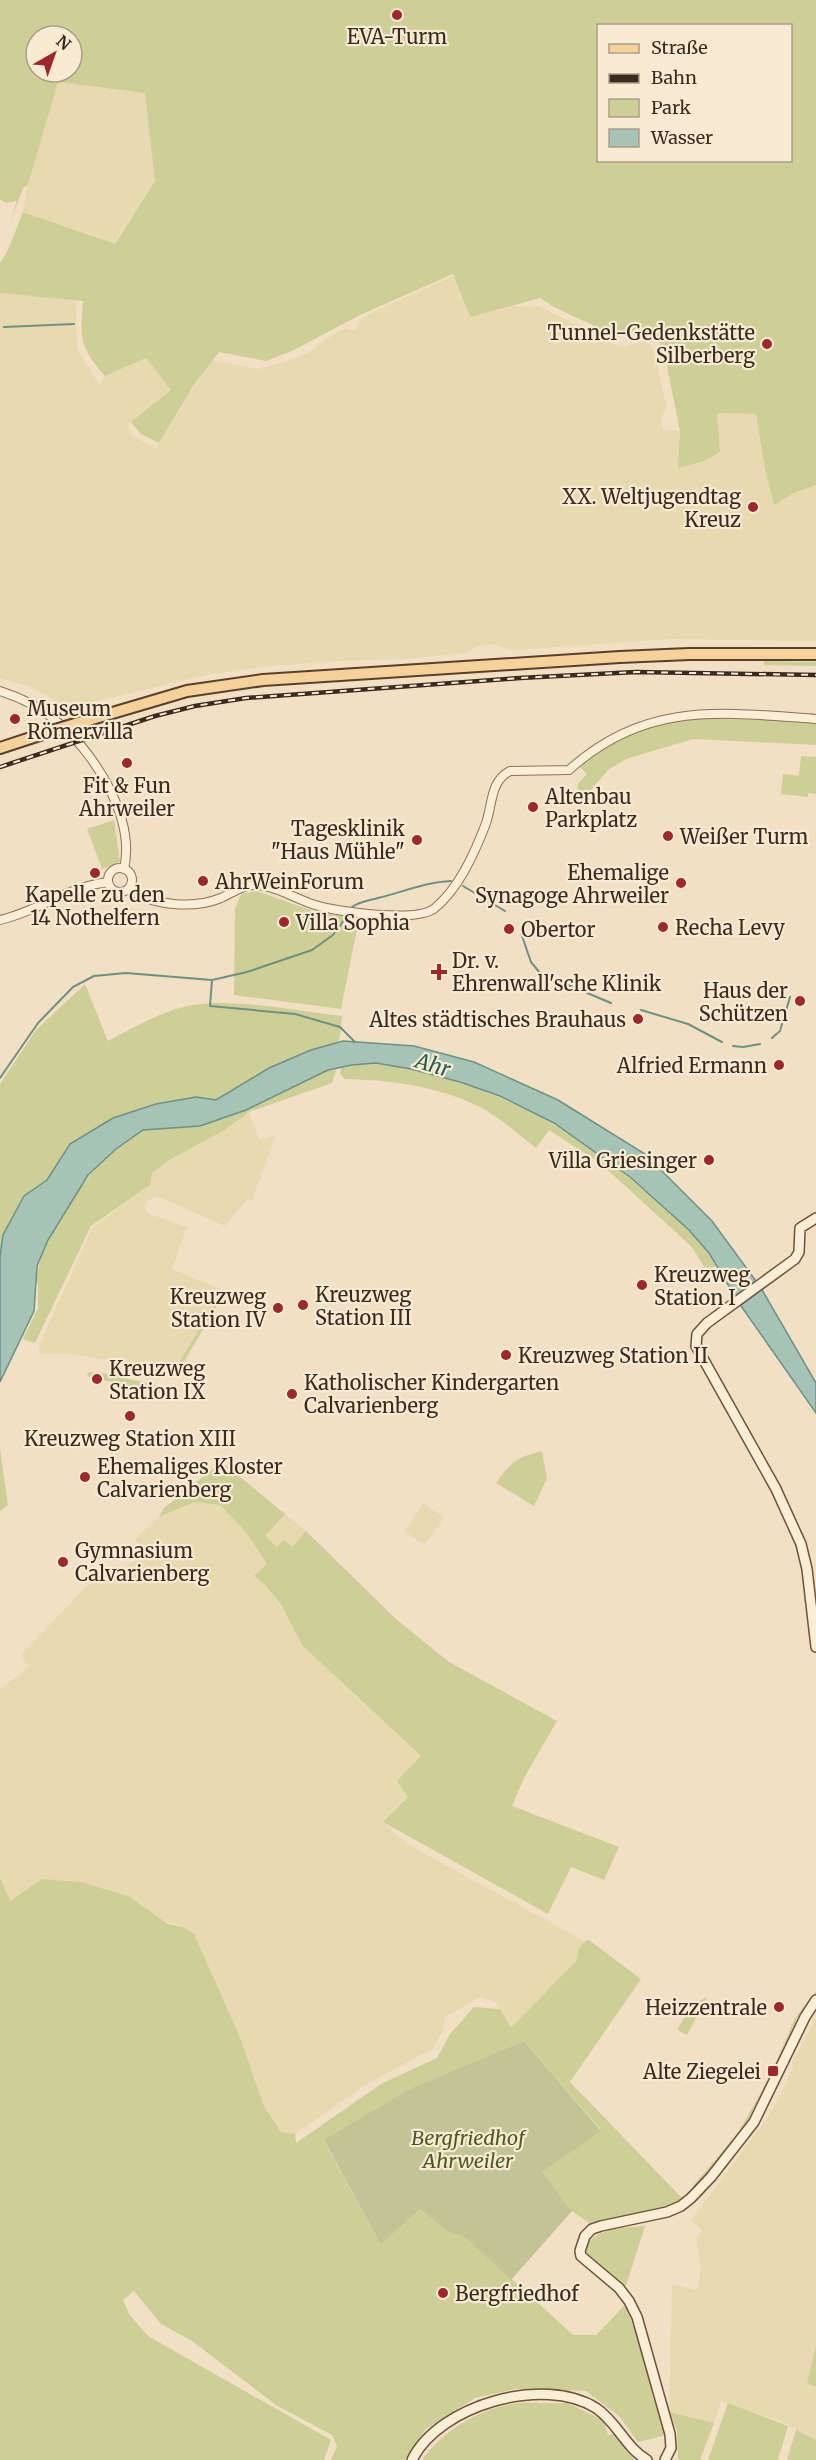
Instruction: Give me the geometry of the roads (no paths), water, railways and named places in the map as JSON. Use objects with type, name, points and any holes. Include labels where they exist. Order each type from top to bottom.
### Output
[{"type":"main road","points":[[0,748],[187,691],[262,680],[689,654],[816,654]]},
{"type":"main road","points":[[816,1218],[804,1224],[799,1232],[799,1252],[795,1259],[706,1323],[697,1334],[696,1346],[776,1489],[801,1544],[807,1569],[816,1647]]},
{"type":"main road","points":[[665,2460],[671,2448],[670,2434],[638,2317],[619,2288],[585,2260],[580,2251],[582,2243],[592,2229],[667,2212],[681,2206],[695,2194],[754,2122],[805,2017],[816,2000]]},
{"type":"main road","points":[[412,2460],[423,2443],[436,2430],[470,2409],[511,2398],[543,2396],[563,2398],[594,2407],[614,2424],[638,2455],[647,2460]]},
{"type":"street","points":[[0,691],[35,706],[55,720],[97,767],[114,800],[122,824],[126,852],[124,869]]},
{"type":"street","points":[[129,889],[150,900],[179,903],[207,902],[244,886],[258,885],[318,906],[385,915],[419,915],[434,909],[463,872],[486,824],[496,783],[502,775],[510,771],[569,770],[586,755],[613,737],[646,724],[680,715],[722,714],[816,719]]},
{"type":"street","points":[[108,882],[114,870],[124,869]]},
{"type":"street","points":[[124,869],[132,877],[129,889]]},
{"type":"street","points":[[108,882],[115,891],[122,892],[129,889]]},
{"type":"street","points":[[0,920],[27,912],[73,889],[108,882]]},
{"type":"water","name":"Ahr","points":[[343,1041],[414,1046],[474,1062],[558,1100],[645,1154],[712,1221],[761,1288],[816,1383],[816,1413],[739,1303],[709,1253],[689,1230],[630,1177],[554,1123],[500,1096],[460,1082],[411,1069],[376,1063],[328,1070],[246,1110],[200,1126],[143,1130],[116,1149],[88,1175],[48,1240],[37,1266],[34,1311],[0,1382],[0,1256],[3,1235],[24,1196],[47,1180],[70,1144],[113,1118],[156,1104],[196,1097],[216,1100],[269,1068],[311,1050]]},
{"type":"waterway","points":[[4,327],[74,324]]},
{"type":"waterway","points":[[352,907],[362,902],[424,885],[451,881]]},
{"type":"waterway","points":[[463,886],[505,911]]},
{"type":"waterway","points":[[0,1078],[38,1023],[73,987],[94,976],[126,973],[212,980],[247,972],[312,950],[333,935],[347,916]]},
{"type":"waterway","points":[[521,933],[531,962],[540,973],[611,1003]]},
{"type":"waterway","points":[[212,980],[210,1006],[295,1014],[340,1027],[355,1042]]},
{"type":"waterway","points":[[772,1038],[780,1031],[790,997]]},
{"type":"waterway","points":[[641,1010],[688,1024],[722,1042]]},
{"type":"waterway","points":[[733,1046],[760,1044]]},
{"type":"railway","points":[[0,767],[155,716],[195,706],[246,698],[636,672],[816,675]]},
{"type":"place","name":"EVA-Turm","points":[[397,15]]},
{"type":"place","name":"Tunnel-Gedenkstätte Silberberg","points":[[767,344]]},
{"type":"place","name":"XX. Weltjugendtag Kreuz","points":[[753,507]]},
{"type":"place","name":"Museum Römervilla","points":[[15,719]]},
{"type":"place","name":"Fit & Fun Ahrweiler","points":[[127,763]]},
{"type":"place","name":"Altenbau Parkplatz","points":[[533,807]]},
{"type":"place","name":"Weißer Turm","points":[[668,836]]},
{"type":"place","name":"Tagesklinik \"Haus Mühle\"","points":[[417,840]]},
{"type":"place","name":"Kapelle zu den 14 Nothelfern","points":[[95,873]]},
{"type":"place","name":"AhrWeinForum","points":[[203,881]]},
{"type":"place","name":"Ehemalige Synagoge Ahrweiler","points":[[681,883]]},
{"type":"place","name":"Villa Sophia","points":[[284,922]]},
{"type":"place","name":"Recha Levy","points":[[663,927]]},
{"type":"place","name":"Obertor","points":[[509,929]]},
{"type":"place","name":"Dr. v. Ehrenwall'sche Klinik","points":[[439,972]]},
{"type":"place","name":"Haus der Schützen","points":[[800,1001]]},
{"type":"place","name":"Altes städtisches Brauhaus","points":[[638,1019]]},
{"type":"place","name":"Alfried Ermann","points":[[779,1065]]},
{"type":"place","name":"Villa Griesinger","points":[[709,1160]]},
{"type":"place","name":"Kreuzweg Station I","points":[[642,1285]]},
{"type":"place","name":"Kreuzweg Station III","points":[[303,1305]]},
{"type":"place","name":"Kreuzweg Station IV","points":[[278,1308]]},
{"type":"place","name":"Kreuzweg Station II","points":[[506,1355]]},
{"type":"place","name":"Kreuzweg Station IX","points":[[97,1379]]},
{"type":"place","name":"Katholischer Kindergarten Calvarienberg","points":[[292,1394]]},
{"type":"place","name":"Kreuzweg Station XIII","points":[[130,1416]]},
{"type":"place","name":"Ehemaliges Kloster Calvarienberg","points":[[85,1477]]},
{"type":"place","name":"Gymnasium Calvarienberg","points":[[63,1562]]},
{"type":"place","name":"Heizzentrale","points":[[779,2007]]},
{"type":"place","name":"Alte Ziegelei","points":[[773,2071]]},
{"type":"place","name":"Bergfriedhof","points":[[443,2293]]},
{"type":"park label","name":"Bergfriedhof Ahrweiler","points":[[468,2148]]}]
